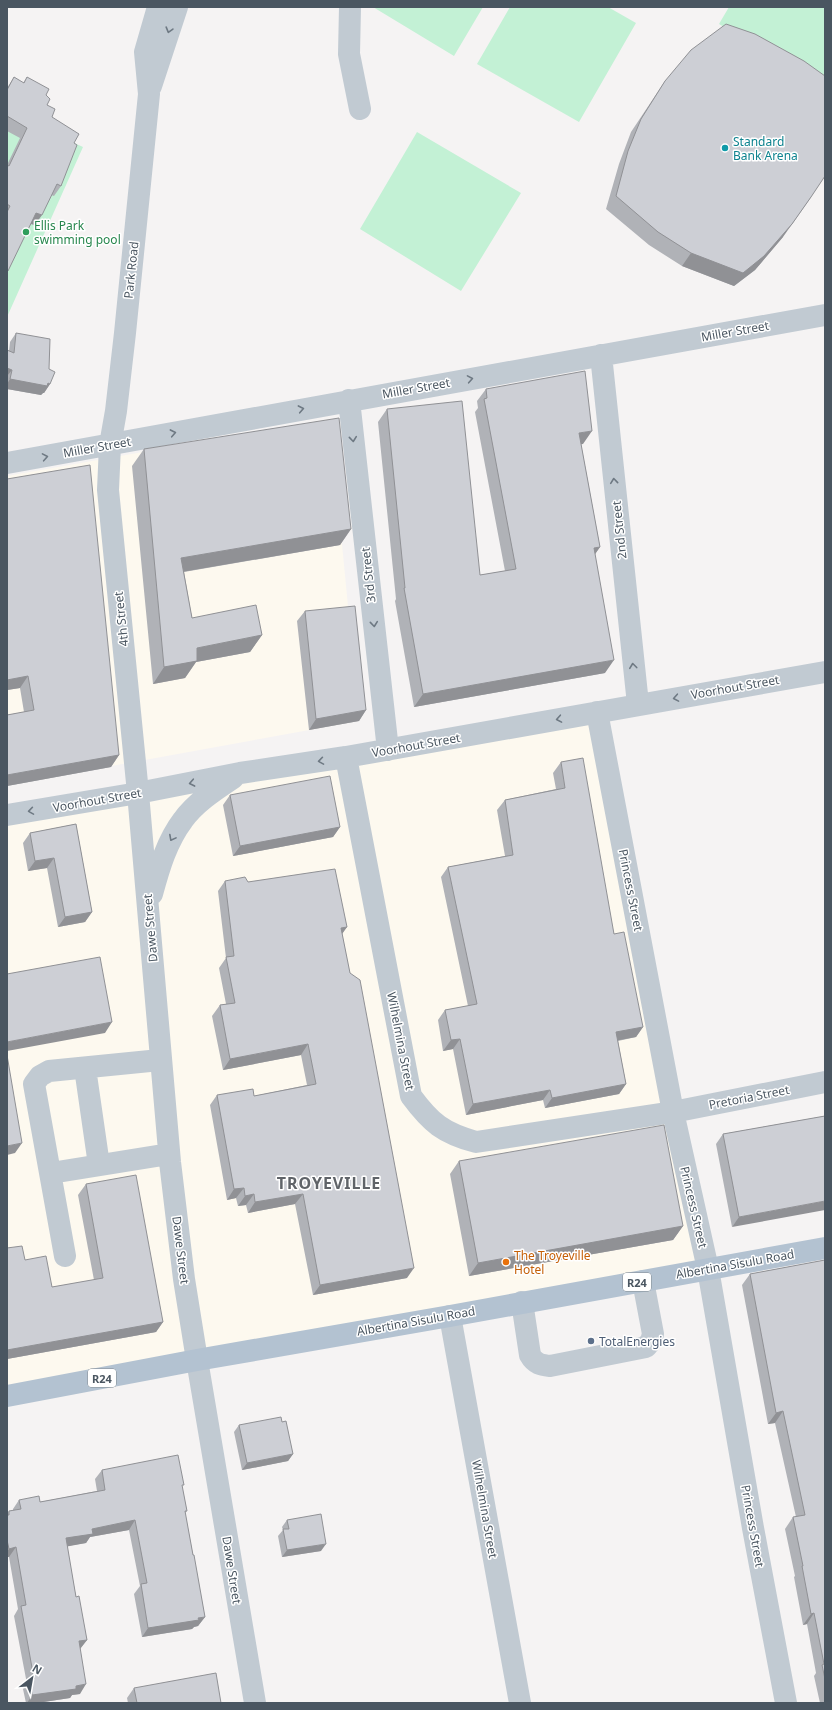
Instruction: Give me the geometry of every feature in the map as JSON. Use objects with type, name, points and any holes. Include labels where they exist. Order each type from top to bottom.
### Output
[{"type":"main road","name":"Albertina Sisulu Road","points":[[7,1396],[197,1360],[825,1248]]},
{"type":"street","name":"Park Road","points":[[110,445],[116,411],[125,333],[149,94],[145,52],[158,7]]},
{"type":"street","name":"Park Road","points":[[149,94],[177,7]]},
{"type":"street","points":[[350,7],[349,54],[360,109]]},
{"type":"street","name":"Miller Street","points":[[7,463],[825,315]]},
{"type":"street","name":"2nd Street","points":[[601,355],[638,704]]},
{"type":"street","name":"3rd Street","points":[[349,400],[388,750]]},
{"type":"street","name":"4th Street","points":[[110,445],[108,490],[138,794]]},
{"type":"street","name":"Voorhout Street","points":[[7,815],[138,794],[240,773],[388,750],[638,704],[825,672]]},
{"type":"street","name":"Princess Street","points":[[597,712],[673,1112],[708,1269],[753,1528],[786,1703]]},
{"type":"street","name":"Wilhelmina Street","points":[[346,757],[411,1096],[423,1112],[439,1128],[457,1137],[476,1142],[673,1112]]},
{"type":"street","points":[[148,908],[160,866],[171,840],[183,819],[208,795],[240,773]]},
{"type":"street","name":"Dawe Street","points":[[138,794],[160,1060],[169,1154],[184,1279],[255,1703]]},
{"type":"street","points":[[65,1256],[34,1084],[40,1076],[49,1071],[160,1060]]},
{"type":"street","points":[[85,1068],[99,1165]]},
{"type":"street","name":"Pretoria Street","points":[[673,1112],[825,1082]]},
{"type":"street","points":[[50,1173],[169,1154]]},
{"type":"street","points":[[522,1302],[530,1355],[534,1361],[541,1365],[550,1366],[646,1347],[651,1341],[653,1334],[643,1281]]},
{"type":"street","name":"Wilhelmina Street","points":[[450,1316],[520,1703]]},
{"type":"shaded area","points":[[330,419],[359,721],[7,785],[7,476]]},
{"type":"shaded area","points":[[597,712],[708,1269],[7,1391],[7,806]]},
{"type":"green space","points":[[373,7],[483,7],[454,56]]},
{"type":"green space","points":[[510,7],[608,7],[636,23],[579,122],[477,64]]},
{"type":"green space","points":[[729,7],[825,7],[825,82],[822,86],[719,24]]},
{"type":"green space","name":"Ellis Park swimming pool","points":[[7,112],[83,147],[7,317]]},
{"type":"green space","points":[[417,132],[521,193],[461,291],[360,229]]},
{"type":"building","name":"Standard Bank Arena","points":[[726,24],[755,34],[804,61],[825,76],[825,176],[792,224],[764,256],[743,273],[691,253],[658,232],[616,196],[628,151],[641,119],[665,81],[691,50]]},
{"type":"building","name":"Ellis Park swimming pool","points":[[14,77],[24,83],[27,77],[49,89],[46,95],[50,99],[47,105],[55,109],[52,117],[79,134],[74,143],[77,145],[61,186],[57,184],[42,215],[36,213],[7,271],[7,212],[10,206],[7,204],[7,165],[9,166],[27,128],[7,116],[7,90]]},
{"type":"building","points":[[16,333],[50,339],[49,369],[55,372],[50,384],[48,383],[47,386],[10,379],[12,370],[7,368],[7,350],[14,353]]},
{"type":"building","points":[[585,371],[592,431],[579,433],[600,547],[594,548],[614,660],[423,694],[404,588],[387,409],[462,401],[480,575],[516,569],[484,399],[487,398],[486,389]]},
{"type":"building","points":[[339,418],[351,529],[181,558],[192,618],[256,605],[262,635],[197,648],[197,661],[164,667],[144,449]]},
{"type":"building","points":[[90,465],[119,755],[7,775],[7,715],[34,710],[28,676],[7,680],[7,479]]},
{"type":"building","points":[[355,606],[366,710],[316,719],[305,611]]},
{"type":"building","points":[[583,758],[614,934],[624,932],[643,1027],[616,1032],[626,1084],[552,1098],[550,1090],[473,1104],[460,1039],[451,1040],[445,1010],[477,1004],[448,867],[513,855],[505,800],[565,788],[561,762]]},
{"type":"building","points":[[330,776],[340,827],[240,846],[230,795]]},
{"type":"building","points":[[76,824],[92,912],[65,917],[54,858],[35,861],[30,833]]},
{"type":"building","points":[[335,869],[347,927],[341,928],[350,973],[360,980],[414,1268],[320,1285],[303,1194],[255,1202],[254,1194],[245,1196],[244,1188],[234,1189],[217,1095],[253,1089],[254,1096],[316,1084],[308,1044],[230,1059],[220,1005],[235,1003],[226,957],[234,956],[225,881],[245,877],[248,882]]},
{"type":"building","points":[[100,957],[112,1022],[7,1042],[7,974]]},
{"type":"building","points":[[7,1055],[22,1143],[7,1146]]},
{"type":"building","points":[[825,1116],[825,1201],[739,1217],[723,1134]]},
{"type":"building","points":[[664,1125],[683,1226],[478,1263],[459,1161]]},
{"type":"building","points":[[136,1175],[163,1322],[7,1350],[7,1248],[22,1246],[25,1260],[46,1256],[52,1287],[103,1278],[86,1184]]},
{"type":"building","points":[[825,1260],[825,1679],[822,1665],[824,1664],[814,1613],[811,1614],[793,1517],[805,1515],[783,1411],[776,1413],[750,1274]]},
{"type":"building","points":[[281,1417],[282,1422],[286,1421],[293,1454],[247,1463],[239,1425]]},
{"type":"building","points":[[178,1455],[184,1485],[182,1485],[187,1511],[185,1511],[205,1617],[198,1618],[199,1620],[148,1628],[141,1584],[147,1583],[135,1520],[92,1529],[93,1534],[66,1538],[76,1597],[79,1596],[87,1640],[79,1641],[86,1684],[76,1686],[76,1689],[32,1695],[30,1680],[34,1679],[21,1606],[26,1605],[16,1547],[9,1549],[7,1540],[7,1515],[9,1515],[9,1511],[21,1509],[19,1500],[39,1496],[40,1502],[105,1490],[102,1470]]},
{"type":"building","points":[[321,1514],[326,1544],[287,1550],[283,1529],[289,1529],[287,1520]]},
{"type":"building","points":[[216,1673],[221,1703],[137,1703],[134,1688]]},
{"type":"place","name":"Standard Bank Arena","points":[[725,148]]},
{"type":"place","name":"Ellis Park swimming pool","points":[[26,232]]},
{"type":"place","name":"The Troyeville Hotel","points":[[506,1262]]},
{"type":"place","name":"TotalEnergies","points":[[591,1341]]},
{"type":"district","name":"TROYEVILLE","points":[[329,1183]]}]
